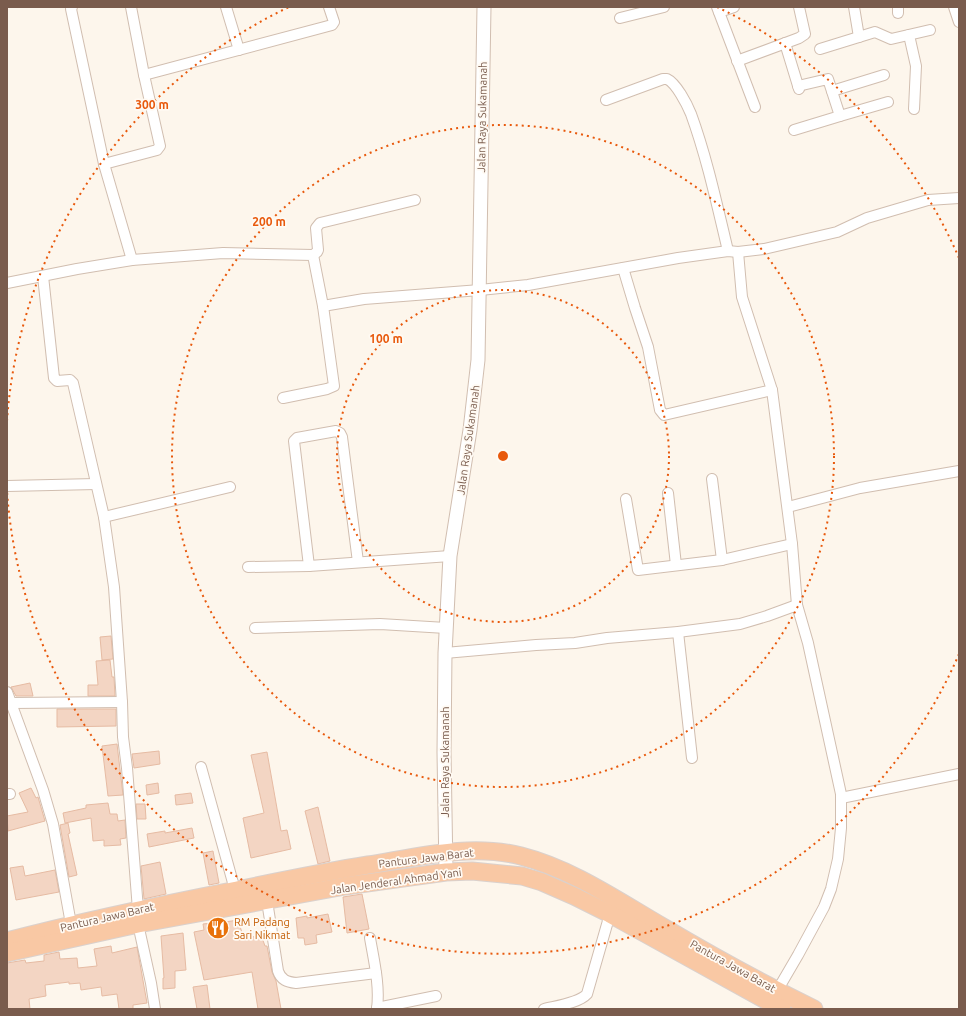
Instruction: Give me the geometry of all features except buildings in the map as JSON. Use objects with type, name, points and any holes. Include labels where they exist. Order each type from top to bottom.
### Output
[{"type":"highway","name":"Pantura Jawa Barat","points":[[7,941],[71,924],[138,917],[235,890],[335,870],[446,853],[474,851],[497,852],[520,856],[555,868],[605,893],[777,991],[814,1009]]},
{"type":"highway","name":"Jalan Jenderal Ahmad Yani","points":[[7,953],[138,917],[267,901],[345,886],[446,872],[472,871],[522,876],[542,882],[574,896],[610,914],[782,1009]]},
{"type":"street","points":[[72,7],[71,9],[104,164],[132,260]]},
{"type":"street","points":[[104,164],[149,153],[160,148],[131,7]]},
{"type":"street","points":[[226,7],[239,50]]},
{"type":"street","points":[[144,75],[332,25],[334,22],[330,7]]},
{"type":"street","name":"Jalan Raya Sukamanah","points":[[446,872],[444,752],[446,628],[450,556],[460,496],[478,360],[484,7]]},
{"type":"street","points":[[620,18],[664,7]]},
{"type":"street","points":[[734,7],[718,10],[755,107]]},
{"type":"street","points":[[737,61],[805,34],[799,7]]},
{"type":"street","points":[[854,7],[859,37]]},
{"type":"street","points":[[954,7],[959,22]]},
{"type":"street","points":[[820,49],[875,32],[891,39],[930,30]]},
{"type":"street","points":[[909,35],[916,66],[914,109]]},
{"type":"street","points":[[785,43],[799,88],[828,79],[840,116]]},
{"type":"street","points":[[832,91],[884,75]]},
{"type":"street","points":[[606,100],[662,79],[666,79],[674,84],[690,113],[733,252],[742,297],[772,390],[788,507],[797,605],[808,643],[823,708],[841,798],[838,859],[831,889],[824,907],[777,991]]},
{"type":"street","points":[[794,130],[888,102]]},
{"type":"street","points":[[323,306],[364,299],[528,285],[623,268],[764,249],[827,235],[867,218],[928,200],[959,198]]},
{"type":"street","points":[[7,283],[132,260],[224,253],[313,255],[318,250],[316,228],[320,224],[415,200]]},
{"type":"street","points":[[283,398],[333,388],[335,384],[323,306],[313,255]]},
{"type":"street","points":[[623,268],[634,308],[648,347],[660,410],[664,415],[772,390]]},
{"type":"street","points":[[43,276],[54,378],[57,381],[70,380],[73,382],[104,517],[114,587],[123,737],[138,917],[155,1009]]},
{"type":"street","points":[[309,566],[294,441],[297,438],[336,431],[340,433],[342,437],[358,562]]},
{"type":"street","points":[[788,507],[860,488],[959,471]]},
{"type":"street","points":[[712,479],[722,560]]},
{"type":"street","points":[[7,486],[96,484]]},
{"type":"street","points":[[104,517],[230,487]]},
{"type":"street","points":[[668,493],[676,565]]},
{"type":"street","points":[[626,499],[638,570],[722,560],[792,544]]},
{"type":"street","points":[[248,567],[309,566],[450,556]]},
{"type":"street","points":[[445,653],[575,643],[606,638],[678,632],[740,624],[797,605]]},
{"type":"street","points":[[255,628],[380,624],[446,628]]},
{"type":"street","points":[[678,632],[692,758]]},
{"type":"street","points":[[7,692],[43,790],[53,824],[71,924]]},
{"type":"street","points":[[12,703],[122,702]]},
{"type":"street","points":[[201,767],[235,890]]},
{"type":"street","points":[[841,798],[959,774]]},
{"type":"street","points":[[267,901],[278,971],[283,980],[296,984],[376,973]]},
{"type":"street","points":[[544,1009],[584,998],[587,994],[610,914]]},
{"type":"street","points":[[370,938],[376,973],[378,997],[377,1008],[436,996]]},
{"type":"place","name":"RM Padang Sari Nikmat","points":[[218,928]]}]
